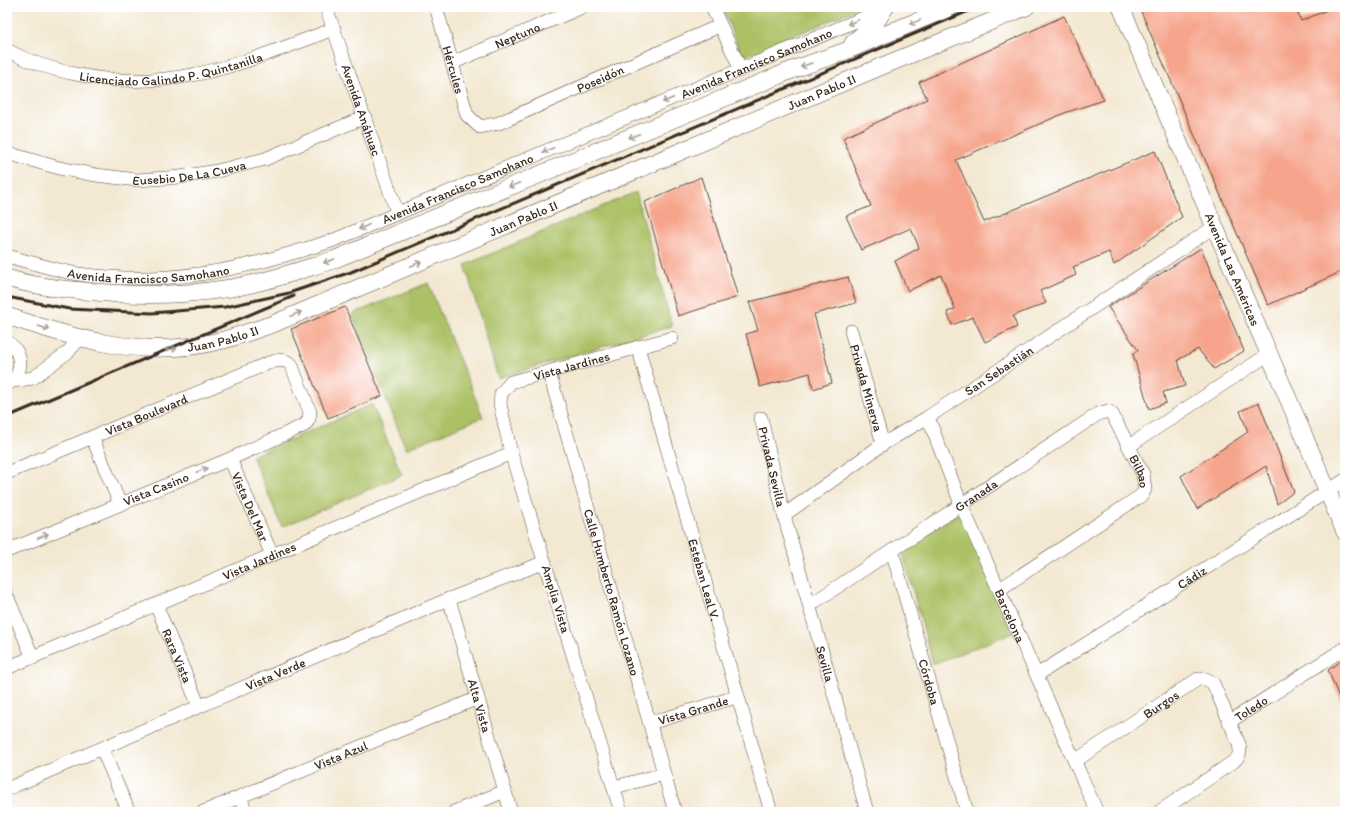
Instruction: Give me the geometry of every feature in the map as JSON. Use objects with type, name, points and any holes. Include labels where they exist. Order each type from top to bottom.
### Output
[{"type":"main road","points":[[7,278],[61,289],[116,295],[169,295],[225,289],[280,277],[333,260],[792,70],[843,52],[951,7]]},
{"type":"main road","name":"Juan Pablo II","points":[[7,316],[79,339],[115,347],[167,350],[216,342],[273,324],[880,67],[1026,7]]},
{"type":"main road","name":"Avenida Las Américas","points":[[1121,7],[1345,532]]},
{"type":"main road","points":[[843,52],[876,22],[885,8]]},
{"type":"street","name":"Avenida Anáhuac","points":[[326,7],[397,212]]},
{"type":"street","name":"Hércules","points":[[436,7],[467,115],[480,127]]},
{"type":"street","name":"Neptuno","points":[[452,63],[582,7]]},
{"type":"street","points":[[712,7],[741,70]]},
{"type":"street","name":"Avenida Francisco Samohano","points":[[7,256],[47,267],[91,275],[120,278],[173,278],[236,268],[300,251],[334,240],[397,212],[741,70],[885,8]]},
{"type":"street","name":"Poseidón","points":[[480,127],[499,122],[720,26]]},
{"type":"street","name":"Licenciado Galindo P. Quintanilla","points":[[7,50],[19,57],[53,69],[86,76],[123,81],[163,80],[206,73],[253,59],[334,29]]},
{"type":"street","name":"Eusebio De La Cueva","points":[[7,153],[59,168],[96,175],[137,180],[180,177],[217,171],[265,159],[365,117]]},
{"type":"street","name":"San Sebastián","points":[[784,514],[883,444],[928,417],[1214,227]]},
{"type":"street","name":"Privada Minerva","points":[[851,331],[883,444]]},
{"type":"street","name":"Vista Jardines","points":[[506,387],[511,382],[672,338]]},
{"type":"street","points":[[10,382],[33,378],[68,352],[79,339]]},
{"type":"street","points":[[7,342],[18,353],[20,363],[10,382]]},
{"type":"street","name":"Esteban Leal V.","points":[[638,347],[736,697],[770,812]]},
{"type":"street","name":"Bilbao","points":[[1000,589],[1142,495],[1145,489],[1145,482],[1129,446],[1269,354]]},
{"type":"street","name":"Vista Boulevard","points":[[7,472],[266,364],[278,360],[286,361]]},
{"type":"street","name":"Vista Casino","points":[[7,551],[305,425],[309,419],[310,412],[291,364],[286,361]]},
{"type":"street","name":"Calle Humberto Ramón Lozano","points":[[549,372],[675,812]]},
{"type":"street","name":"Amplia Vista","points":[[506,387],[501,394],[500,404],[511,453],[622,812]]},
{"type":"street","name":"Granada","points":[[810,605],[1098,414],[1108,411],[1112,414],[1129,446]]},
{"type":"street","name":"Barcelona","points":[[928,417],[961,504],[1000,589],[1097,812]]},
{"type":"street","name":"Privada Sevilla","points":[[761,418],[784,514]]},
{"type":"street","points":[[92,437],[120,504]]},
{"type":"street","name":"Vista Jardines","points":[[7,668],[511,453]]},
{"type":"street","name":"Vista Del Mar","points":[[230,458],[272,555]]},
{"type":"street","name":"Cádiz","points":[[1037,675],[1345,480]]},
{"type":"street","name":"Sevilla","points":[[784,514],[867,812]]},
{"type":"street","name":"Córdoba","points":[[892,551],[967,812]]},
{"type":"street","name":"Vista Verde","points":[[7,789],[449,599],[545,562]]},
{"type":"street","points":[[7,596],[33,658]]},
{"type":"street","name":"Alta Vista","points":[[449,599],[511,812]]},
{"type":"street","name":"Rara Vista","points":[[156,605],[199,706]]},
{"type":"street","name":"Toledo","points":[[1159,812],[1233,762],[1239,756],[1239,744],[1229,722],[1345,648]]},
{"type":"street","name":"Burgos","points":[[1075,761],[1198,679],[1206,679],[1212,683],[1229,722]]},
{"type":"street","name":"Vista Grande","points":[[650,723],[736,697]]},
{"type":"street","name":"Vista Azul","points":[[203,812],[478,698]]},
{"type":"street","points":[[102,749],[129,812]]},
{"type":"street","points":[[615,787],[664,774]]},
{"type":"street","points":[[454,812],[505,791]]},
{"type":"street","points":[[240,797],[246,812]]},
{"type":"green space","points":[[722,7],[862,7],[746,56],[741,54]]},
{"type":"green space","points":[[636,192],[672,326],[498,378],[465,265]]},
{"type":"green space","points":[[428,283],[483,417],[406,449],[352,314]]},
{"type":"green space","points":[[372,404],[402,475],[282,527],[252,456]]},
{"type":"green space","points":[[957,514],[964,515],[1013,633],[933,664],[903,554],[904,549]]},
{"type":"building","points":[[1139,7],[1295,7],[1301,21],[1334,7],[1345,7],[1345,270],[1268,305]]},
{"type":"building","points":[[1064,16],[1104,100],[1067,112],[956,160],[984,222],[1155,151],[1182,217],[1114,265],[1109,252],[1073,267],[1076,275],[1040,291],[1046,303],[1013,316],[1017,327],[985,342],[973,317],[952,325],[947,312],[955,309],[941,275],[908,291],[895,261],[919,248],[911,228],[861,250],[846,216],[871,206],[843,138],[927,99],[919,82]]},
{"type":"building","points":[[701,177],[738,297],[678,316],[645,202]]},
{"type":"building","points":[[1201,248],[1244,351],[1214,369],[1198,349],[1178,360],[1185,386],[1163,392],[1166,403],[1149,409],[1133,354],[1138,350],[1108,307]]},
{"type":"building","points":[[848,277],[856,303],[814,314],[832,383],[813,389],[810,373],[760,387],[746,334],[758,330],[749,302]]},
{"type":"building","points":[[345,307],[382,396],[328,418],[291,329]]},
{"type":"building","points":[[1259,403],[1294,492],[1277,504],[1266,466],[1197,509],[1181,476],[1248,432],[1240,411]]},
{"type":"building","points":[[1345,658],[1345,712],[1328,670]]},
{"type":"railway","points":[[7,297],[69,309],[152,313],[225,307],[289,293],[351,272],[978,7]]},
{"type":"railway","points":[[7,417],[294,296]]}]
